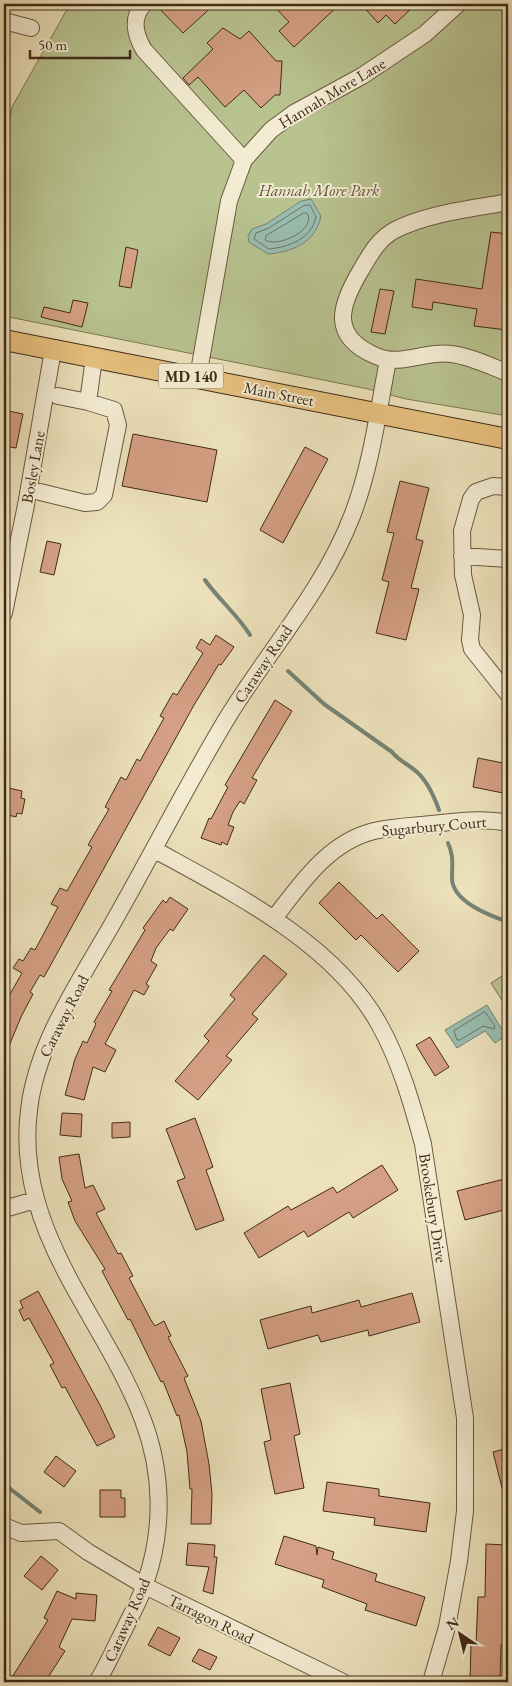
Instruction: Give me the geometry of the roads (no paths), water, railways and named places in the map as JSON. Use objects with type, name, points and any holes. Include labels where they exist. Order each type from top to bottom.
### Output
[{"type":"main road","name":"Main Street","points":[[4,340],[378,414]]},
{"type":"main road","name":"MD 140","points":[[378,414],[508,439]]},
{"type":"street","points":[[144,4],[136,14],[135,32],[144,50],[244,160]]},
{"type":"street","name":"Hannah More Lane","points":[[198,378],[229,201],[244,160],[272,130],[294,113],[362,76],[425,34],[458,4]]},
{"type":"street","points":[[4,21],[31,28]]},
{"type":"street","points":[[508,202],[408,225],[384,238],[373,250],[347,293],[342,318],[345,329],[353,340],[375,356],[388,360],[450,354],[508,373]]},
{"type":"street","name":"Bosley Lane","points":[[4,612],[26,505],[53,350]]},
{"type":"street","points":[[88,402],[94,358]]},
{"type":"street","name":"Caraway Road","points":[[98,1682],[145,1586],[158,1527],[159,1504],[152,1446],[130,1390],[64,1270],[45,1229],[35,1200],[28,1158],[27,1131],[33,1087],[41,1061],[62,1015],[228,717],[327,569],[358,499],[378,414],[388,360]]},
{"type":"street","points":[[40,492],[85,503],[97,502],[104,495],[118,425],[114,410],[58,396]]},
{"type":"street","points":[[508,487],[484,488],[471,499],[462,530],[462,556],[472,615],[470,640],[472,649],[508,694]]},
{"type":"street","points":[[462,556],[508,559]]},
{"type":"street","name":"Sugarbury Court","points":[[275,917],[300,884],[328,854],[357,837],[391,828],[463,821],[492,820],[508,823]]},
{"type":"street","name":"Brookebury Drive","points":[[155,850],[275,917],[336,971],[367,1004],[380,1024],[396,1060],[423,1144],[465,1418],[465,1511],[459,1561],[447,1627],[431,1682]]},
{"type":"street","points":[[4,1209],[35,1200]]},
{"type":"street","name":"Tarragon Road","points":[[4,1526],[21,1533],[59,1531],[96,1557],[145,1586],[343,1682]]},
{"type":"water","points":[[311,199],[321,216],[314,233],[302,244],[286,251],[268,254],[249,242],[248,236],[252,229],[266,224],[301,201]]},
{"type":"water","points":[[487,1005],[506,1036],[495,1043],[485,1031],[457,1048],[445,1030]]},
{"type":"waterway","points":[[205,580],[250,635]]},
{"type":"waterway","points":[[288,671],[324,704],[417,772],[430,790],[439,810]]},
{"type":"waterway","points":[[448,843],[452,856],[452,878],[458,894],[474,907],[508,922]]},
{"type":"waterway","points":[[4,1484],[40,1512]]},
{"type":"park label","name":"Hannah More Park","points":[[319,190]]}]
